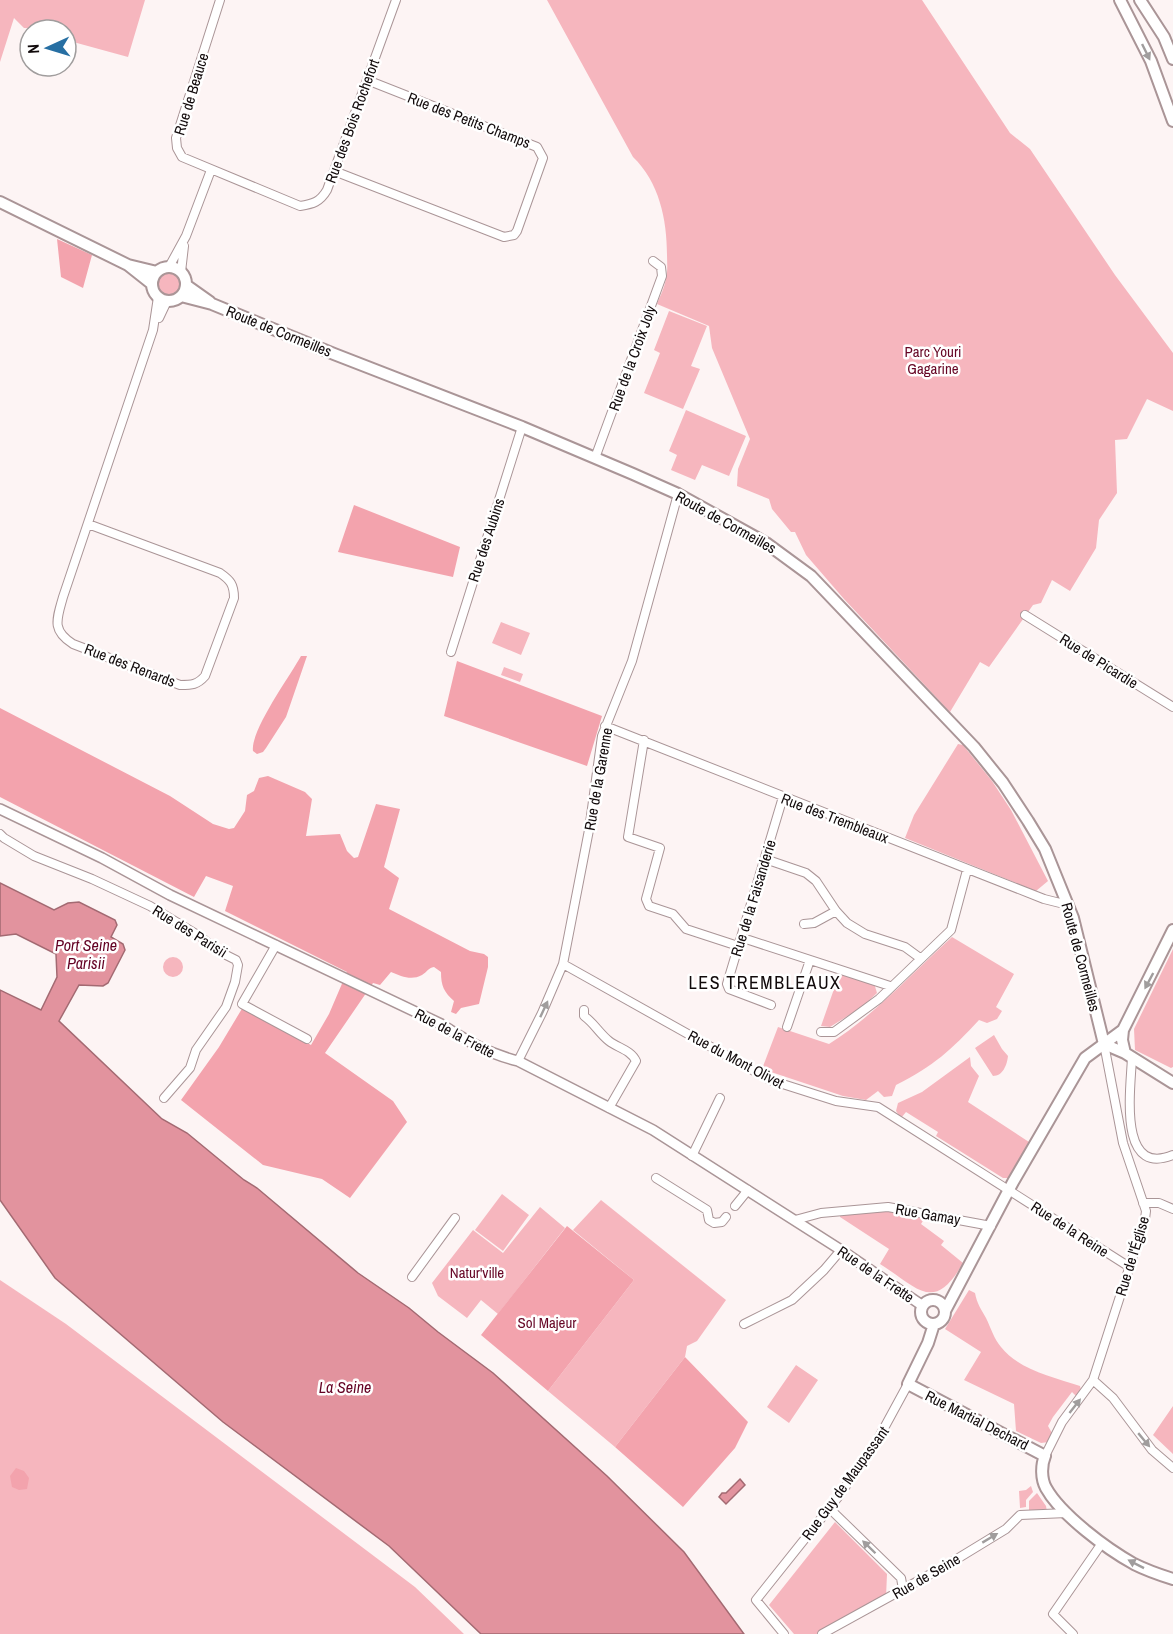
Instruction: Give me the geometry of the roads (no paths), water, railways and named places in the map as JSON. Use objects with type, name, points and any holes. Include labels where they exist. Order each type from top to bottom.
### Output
[{"type":"main road","points":[[1120,0],[1151,62],[1172,118]]},
{"type":"main road","points":[[1140,0],[1164,37],[1173,59]]},
{"type":"main road","points":[[0,202],[128,265],[152,284],[163,299],[177,299],[181,296],[186,285],[181,272],[169,267],[157,272],[128,265]]},
{"type":"main road","points":[[152,284],[157,272]]},
{"type":"main road","name":"Route de Cormeilles","points":[[186,285],[212,304]]},
{"type":"main road","name":"Route de Cormeilles","points":[[181,296],[212,304],[522,427],[678,494],[766,543],[812,576],[974,747],[1003,783],[1045,849],[1067,902],[1084,958],[1104,1044]]},
{"type":"main road","points":[[1128,1055],[1122,1040],[1123,1030],[1173,930]]},
{"type":"main road","points":[[945,1311],[937,1301],[930,1301],[923,1306],[921,1312],[924,1319],[934,1324],[941,1321],[1009,1189],[1085,1058],[1123,1030]]},
{"type":"main road","points":[[1104,1044],[1168,1075],[1173,1083]]},
{"type":"main road","points":[[937,1301],[960,1282]]},
{"type":"main road","name":"Rue Guy de Maupassant","points":[[908,1384],[934,1324]]},
{"type":"main road","name":"Rue Martial Dechard","points":[[908,1384],[1045,1456]]},
{"type":"main road","points":[[1045,1456],[1043,1478],[1046,1487],[1067,1513],[1102,1543],[1136,1565],[1173,1580]]},
{"type":"street","name":"Rue de Beauce","points":[[211,170],[182,158],[177,148],[176,138],[220,0]]},
{"type":"street","name":"Rue des Bois Rochefort","points":[[211,170],[300,206],[312,205],[321,199],[334,171],[396,0]]},
{"type":"street","name":"Rue des Petits Champs","points":[[334,171],[504,237],[514,235],[523,215],[543,158],[537,147],[367,80]]},
{"type":"street","points":[[169,267],[186,236],[211,170]]},
{"type":"street","points":[[181,272],[186,236]]},
{"type":"street","name":"Rue de la Croix Joly","points":[[595,458],[662,276],[661,267],[653,261]]},
{"type":"street","name":"Rue des Renards","points":[[88,524],[220,573],[230,580],[234,588],[234,597],[205,676],[199,682],[193,685],[180,685],[73,644],[60,634],[57,626],[57,616],[163,299]]},
{"type":"street","name":"Rue des Aubins","points":[[451,652],[522,427]]},
{"type":"street","name":"Rue de la Garenne","points":[[518,1061],[543,1013],[563,964],[589,830],[605,726],[632,661],[678,494]]},
{"type":"street","name":"Rue de Picardie","points":[[1025,615],[1173,707]]},
{"type":"street","name":"Rue des Trembleaux","points":[[605,726],[1044,899],[1060,903],[1067,902]]},
{"type":"street","points":[[644,740],[628,837],[660,848],[646,899],[649,906],[673,914],[686,929],[738,946]]},
{"type":"street","name":"Rue de la Faisanderie","points":[[771,1005],[729,989],[727,984],[783,797]]},
{"type":"street","name":"Rue de la Frette","points":[[0,809],[102,858],[170,895],[441,1024],[467,1041],[496,1055],[518,1061],[653,1130],[795,1220],[923,1306]]},
{"type":"street","name":"Rue des Parisii","points":[[1,839],[34,856],[92,879],[150,906],[201,937],[218,951],[231,957],[238,965],[230,998],[222,1014],[196,1050],[190,1068],[164,1098]]},
{"type":"street","points":[[765,859],[806,873],[816,881],[847,923],[865,934],[905,947],[920,958]]},
{"type":"street","points":[[821,1032],[834,1032],[879,999],[951,930],[955,922],[962,883],[968,870]]},
{"type":"street","points":[[804,924],[814,923],[836,911]]},
{"type":"street","points":[[749,940],[890,986]]},
{"type":"street","points":[[242,1004],[276,945]]},
{"type":"street","points":[[787,1027],[810,960]]},
{"type":"street","name":"Rue du Mont Olivet","points":[[563,964],[770,1080],[836,1101],[878,1107],[1009,1189]]},
{"type":"street","points":[[230,998],[307,1039]]},
{"type":"street","points":[[584,1010],[584,1016],[592,1021],[607,1039],[631,1054],[636,1061],[609,1108]]},
{"type":"street","name":"Rue de l'Église","points":[[1045,1456],[1062,1422],[1093,1380],[1145,1219],[1146,1211],[1124,1143],[1104,1044]]},
{"type":"street","points":[[1128,1055],[1131,1128],[1134,1143],[1140,1152],[1151,1159],[1162,1159],[1173,1155]]},
{"type":"street","points":[[692,1156],[720,1098]]},
{"type":"street","points":[[656,1178],[707,1210],[709,1220],[714,1223],[722,1222],[726,1217]]},
{"type":"street","name":"Rue de la Reine","points":[[1009,1189],[1131,1268]]},
{"type":"street","points":[[735,1206],[748,1190]]},
{"type":"street","points":[[1143,1203],[1159,1203],[1173,1209]]},
{"type":"street","name":"Rue Gamay","points":[[795,1220],[820,1213],[888,1207],[991,1226]]},
{"type":"street","points":[[412,1277],[456,1218]]},
{"type":"street","points":[[744,1324],[792,1300],[824,1270],[841,1250]]},
{"type":"street","points":[[1093,1380],[1113,1398],[1152,1450],[1173,1468]]},
{"type":"street","name":"Rue Guy de Maupassant","points":[[783,1634],[756,1600],[829,1508],[877,1441],[908,1384]]},
{"type":"street","points":[[829,1508],[901,1578],[903,1589]]},
{"type":"street","name":"Rue de Seine","points":[[822,1634],[1006,1529],[1020,1515],[1067,1513]]},
{"type":"street","points":[[1073,1634],[1053,1614],[1102,1543]]},
{"type":"water","name":"La Seine","points":[[0,883],[54,910],[68,903],[79,902],[115,920],[117,925],[111,937],[123,944],[125,950],[108,983],[103,986],[79,985],[59,1021],[162,1119],[187,1133],[358,1273],[409,1308],[493,1373],[607,1476],[684,1552],[744,1634],[481,1634],[389,1546],[223,1422],[55,1278],[0,1200],[0,990],[41,1010],[57,977],[56,954],[16,934],[0,936]]},
{"type":"water","points":[[740,1479],[745,1485],[726,1504],[719,1497]]},
{"type":"district","name":"LES TREMBLEAUX","points":[[765,982]]},
{"type":"park label","name":"Parc Youri Gagarine","points":[[933,360]]},
{"type":"park label","name":"Natur'ville","points":[[477,1272]]},
{"type":"park label","name":"Sol Majeur","points":[[547,1322]]},
{"type":"water label","name":"Port Seine Parisii","points":[[86,954]]}]
